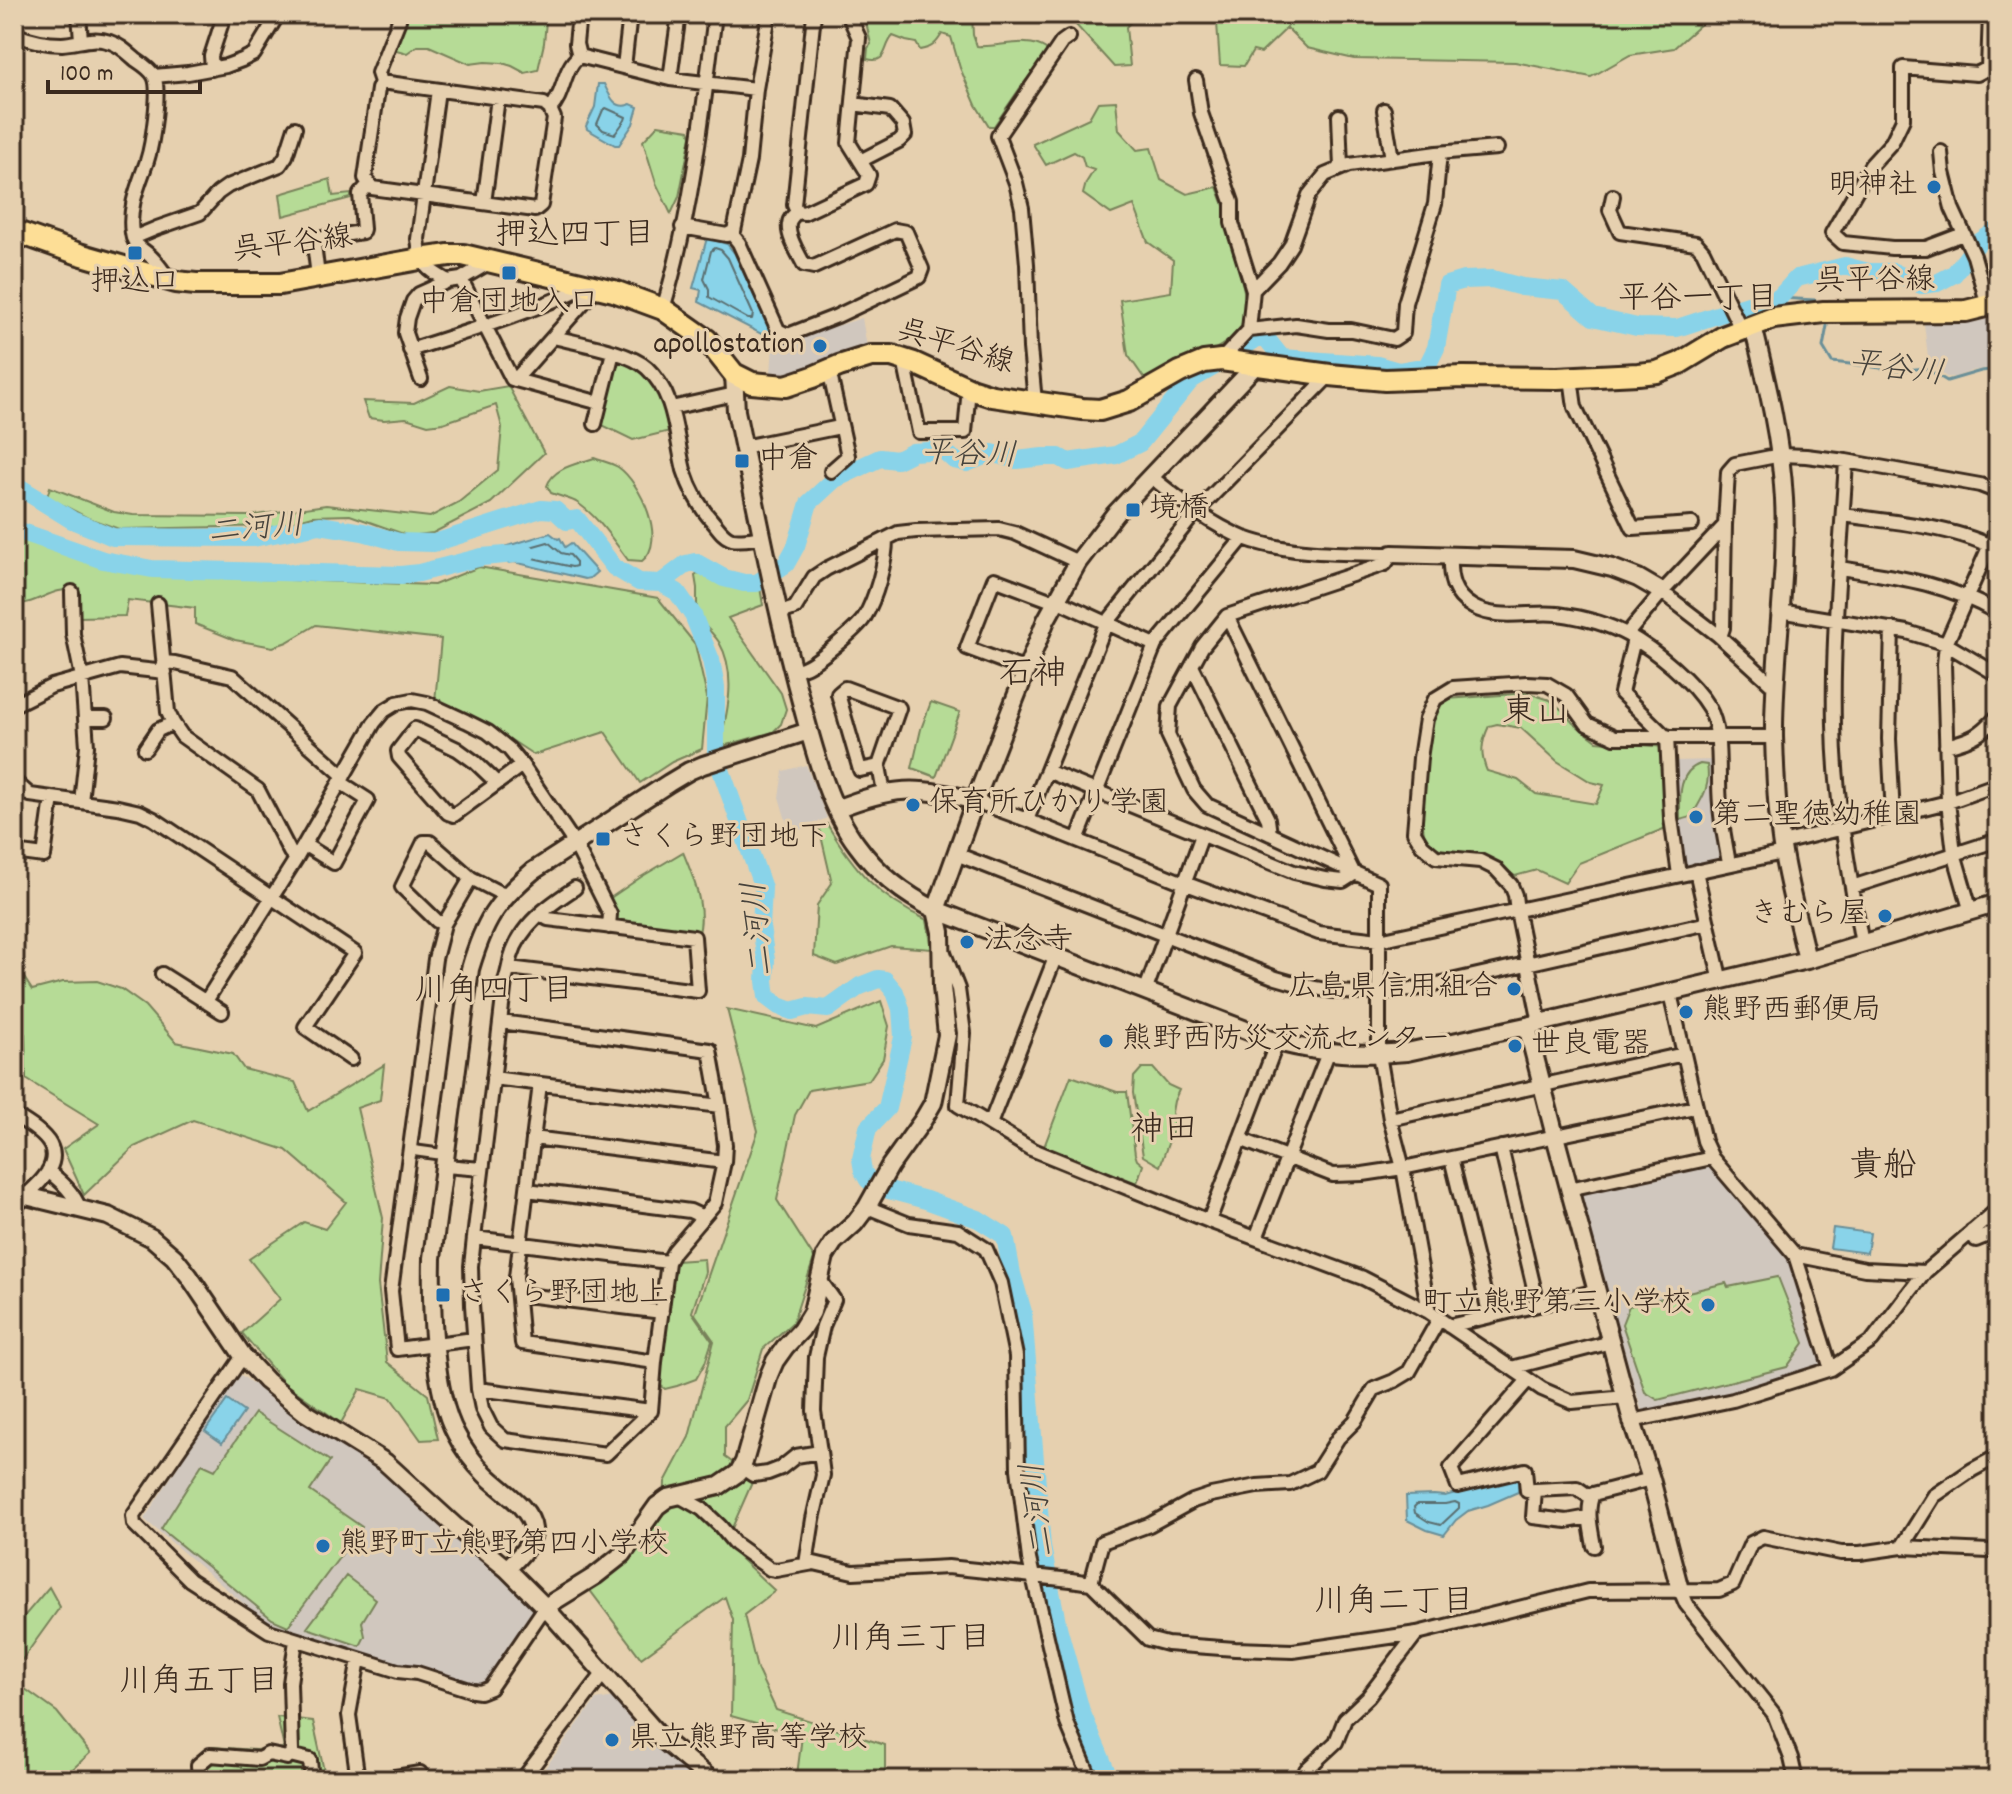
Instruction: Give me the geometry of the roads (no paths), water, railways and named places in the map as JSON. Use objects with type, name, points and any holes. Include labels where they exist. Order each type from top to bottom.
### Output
[{"type":"main road","name":"呉平谷線","points":[[14,231],[79,254],[196,284],[280,284],[420,259],[463,255],[593,285],[663,309],[707,340],[734,384],[786,386],[871,356],[892,356],[992,396],[1100,410],[1129,401],[1204,362],[1221,360],[1385,380],[1571,378],[1657,372],[1680,363],[1743,324],[1824,312],[1966,311],[1993,304]]},
{"type":"street","points":[[79,14],[81,40]]},
{"type":"street","points":[[154,76],[226,66],[254,54],[280,14]]},
{"type":"street","points":[[381,82],[544,104],[554,118],[541,205],[535,210],[372,188],[369,184],[365,178],[381,82],[378,73],[399,20],[398,14]]},
{"type":"street","points":[[579,14],[576,44],[579,56]]},
{"type":"street","points":[[624,67],[630,14]]},
{"type":"street","points":[[670,79],[679,14]]},
{"type":"street","points":[[663,309],[692,182],[715,14]]},
{"type":"street","points":[[682,227],[727,235],[734,231],[749,160],[756,89],[769,14]]},
{"type":"street","points":[[797,212],[794,205],[814,14]]},
{"type":"street","points":[[797,212],[804,213],[866,184],[869,175],[849,143],[859,38],[848,14]]},
{"type":"street","points":[[1969,245],[1892,248],[1843,243],[1832,233],[1871,165],[1892,142],[1903,119],[1903,68],[1977,74],[1988,68],[1990,14]]},
{"type":"street","points":[[212,69],[211,56],[222,22]]},
{"type":"street","points":[[14,34],[30,40],[60,44],[95,38],[112,42],[154,76],[157,99],[148,158],[133,200],[131,216],[136,245],[152,257],[169,279]]},
{"type":"street","points":[[1035,402],[1022,208],[998,136],[1062,42],[1069,37]]},
{"type":"street","points":[[579,56],[670,79],[756,89]]},
{"type":"street","points":[[550,109],[557,101],[570,63],[579,56]]},
{"type":"street","points":[[1196,80],[1201,113],[1232,202],[1232,223],[1253,290],[1249,330],[1221,360]]},
{"type":"street","points":[[438,90],[418,239],[420,259],[425,266],[455,280],[512,379],[600,403]]},
{"type":"street","points":[[484,203],[498,98]]},
{"type":"street","points":[[853,104],[890,109],[903,124],[905,135],[860,161]]},
{"type":"street","points":[[1384,110],[1392,159]]},
{"type":"street","points":[[1339,116],[1341,168]]},
{"type":"street","points":[[133,238],[200,213],[228,186],[280,165],[295,128]]},
{"type":"street","points":[[1253,290],[1279,263],[1291,245],[1309,195],[1325,175],[1349,165],[1497,148]]},
{"type":"street","points":[[1941,152],[1952,208],[1993,304]]},
{"type":"street","points":[[1249,330],[1296,325],[1351,330],[1394,339],[1399,337],[1403,333],[1405,303],[1435,204],[1440,153]]},
{"type":"street","points":[[318,276],[314,244],[317,239],[362,232],[360,194],[369,184]]},
{"type":"street","points":[[1613,196],[1610,210],[1620,232],[1696,243],[1703,251],[1728,303],[1743,324],[1774,415],[1785,502],[1774,737],[1782,848],[1807,960]]},
{"type":"street","points":[[731,233],[739,243],[778,330],[788,335],[837,316],[919,277],[922,269],[906,232],[895,230],[814,267],[804,265],[789,226],[797,212]]},
{"type":"street","points":[[421,379],[405,333],[413,301],[419,294],[455,280],[489,260]]},
{"type":"street","points":[[410,350],[593,285]]},
{"type":"street","points":[[515,380],[554,337],[593,285]]},
{"type":"street","points":[[554,337],[632,358],[647,368],[663,386],[685,472],[703,511],[726,537],[762,537]]},
{"type":"street","points":[[595,424],[613,352]]},
{"type":"street","points":[[904,360],[919,432],[965,432],[969,388]]},
{"type":"street","points":[[243,1356],[133,1516],[134,1524],[190,1580],[269,1631],[473,1691],[490,1688],[545,1607],[595,1576],[623,1554],[657,1506],[668,1498],[719,1486],[738,1473],[775,1361],[812,1312],[825,1256],[870,1202],[890,1166],[933,1103],[947,1035],[936,910],[975,801],[1055,601],[1078,562],[1115,514],[1255,366]]},
{"type":"street","points":[[829,370],[848,456],[831,471]]},
{"type":"street","points":[[1027,820],[1106,624],[1196,512],[1330,375]]},
{"type":"street","points":[[1571,378],[1575,407],[1633,528],[1692,524]]},
{"type":"street","points":[[671,408],[734,384],[736,411],[768,566],[809,731],[836,809],[856,845],[886,878],[913,899],[936,910],[1277,1042],[1328,1053],[1407,1052],[1721,982],[1807,960],[1998,903]]},
{"type":"street","points":[[743,447],[840,427]]},
{"type":"street","points":[[1720,637],[1723,628],[1728,472],[1735,464],[1781,455],[1806,456],[1980,485],[1998,492]]},
{"type":"street","points":[[1846,461],[1834,725],[1842,828],[1862,944]]},
{"type":"street","points":[[1150,476],[1196,512],[1243,538],[1277,546],[1313,552],[1574,559],[1612,568],[1662,592],[1720,637],[1775,687]]},
{"type":"street","points":[[1843,515],[1948,532],[1994,548]]},
{"type":"street","points":[[1679,875],[1671,818],[1666,736],[1621,693],[1630,637],[1662,592],[1725,525]]},
{"type":"street","points":[[1971,912],[1954,853],[1948,802],[1944,664],[1946,644],[1994,548],[1998,527]]},
{"type":"street","points":[[780,613],[795,608],[814,577],[898,533],[999,529],[1015,533],[1078,562]]},
{"type":"street","points":[[1077,840],[1155,645],[1243,538]]},
{"type":"street","points":[[793,670],[806,667],[864,618],[876,588],[886,539]]},
{"type":"street","points":[[1091,1583],[1102,1542],[1149,1525],[1202,1498],[1257,1486],[1290,1484],[1317,1471],[1338,1438],[1355,1421],[1374,1389],[1409,1372],[1439,1319],[1390,1119],[1379,1054],[1379,884],[1207,805],[1194,790],[1168,735],[1170,706],[1202,647],[1227,616],[1385,564],[1392,554]]},
{"type":"street","points":[[1450,555],[1450,581],[1472,607],[1491,613],[1558,614],[1598,624],[1630,637],[1699,692],[1711,711],[1717,737],[1720,806],[1729,864]]},
{"type":"street","points":[[1840,568],[1937,586],[1998,613]]},
{"type":"street","points":[[1026,670],[967,648],[994,579],[1055,601],[1155,645]]},
{"type":"street","points":[[72,592],[73,634],[86,718],[87,746],[81,802]]},
{"type":"street","points":[[158,604],[168,712],[173,723],[182,736],[258,790],[296,859]]},
{"type":"street","points":[[1780,611],[1892,629],[1946,644],[1998,675]]},
{"type":"street","points":[[1227,616],[1354,874]]},
{"type":"street","points":[[1892,629],[1889,739],[1893,816]]},
{"type":"street","points":[[14,705],[52,686],[120,667],[164,667],[175,663],[232,676],[368,800],[334,863],[305,845]]},
{"type":"street","points":[[1192,666],[1268,819],[1270,834]]},
{"type":"street","points":[[1774,737],[1615,737],[1587,724],[1566,695],[1547,684],[1453,688],[1435,699],[1426,719],[1414,832],[1422,845],[1436,857],[1480,861],[1496,869],[1511,885],[1528,964],[1542,1085],[1680,1590],[1686,1604],[1774,1714],[1796,1780]]},
{"type":"street","points":[[879,766],[860,770],[838,694],[845,688],[899,708],[879,766],[884,793]]},
{"type":"street","points":[[206,1001],[273,898],[374,723],[384,711],[397,703],[412,700],[427,703],[488,732],[509,749],[575,844],[610,914],[609,927]]},
{"type":"street","points":[[1946,746],[1971,740],[1998,716]]},
{"type":"street","points":[[86,718],[106,718]]},
{"type":"street","points":[[145,749],[158,730],[173,723]]},
{"type":"street","points":[[497,783],[457,749],[415,729],[398,751],[399,757],[448,813],[454,815],[522,765]]},
{"type":"street","points":[[507,1569],[532,1537],[533,1527],[528,1514],[485,1474],[456,1435],[448,1417],[441,1391],[432,1291],[432,1258],[442,1160],[470,969],[480,936],[495,908],[533,871],[669,783],[703,765],[809,731]]},
{"type":"street","points":[[1047,771],[1294,872],[1343,881],[1354,874]]},
{"type":"street","points":[[14,781],[30,795],[118,807],[154,819],[355,953],[305,1027],[351,1059]]},
{"type":"street","points":[[836,809],[884,793],[923,790],[943,793],[1027,820],[1319,933],[1379,940],[1729,864],[1842,828],[1948,802],[1998,784]]},
{"type":"street","points":[[14,852],[44,856],[52,798]]},
{"type":"street","points":[[1145,992],[1202,835]]},
{"type":"street","points":[[1852,887],[1998,840]]},
{"type":"street","points":[[444,924],[402,887],[424,842],[430,842],[471,878],[506,896]]},
{"type":"street","points":[[956,854],[1300,986],[1331,992],[1379,994],[1420,988],[1708,923]]},
{"type":"street","points":[[1696,871],[1721,982]]},
{"type":"street","points":[[471,878],[444,924],[435,959],[391,1291],[397,1349],[474,1339]]},
{"type":"street","points":[[501,1022],[710,1050],[725,1145],[715,1203],[668,1262],[651,1411],[606,1454],[505,1440],[491,1427],[482,1409],[474,1339],[471,1266],[505,981],[512,955],[524,930],[552,903],[575,888]]},
{"type":"street","points":[[509,968],[698,991],[694,937],[548,919],[540,914]]},
{"type":"street","points":[[941,946],[958,989],[964,1033],[958,1105],[1031,1149],[1209,1221],[1363,1278],[1439,1319],[1542,1389],[1572,1402],[1626,1397]]},
{"type":"street","points":[[990,1124],[1055,958]]},
{"type":"street","points":[[162,974],[222,1012]]},
{"type":"street","points":[[1670,993],[1704,1141],[1712,1158],[1795,1255],[1831,1369]]},
{"type":"street","points":[[1209,1221],[1277,1042]]},
{"type":"street","points":[[1256,1238],[1328,1053]]},
{"type":"street","points":[[1390,1119],[1684,1054]]},
{"type":"street","points":[[493,1078],[720,1106]]},
{"type":"street","points":[[540,1084],[516,1277],[522,1343],[655,1362]]},
{"type":"street","points":[[1240,1139],[1333,1175],[1363,1174],[1695,1107]]},
{"type":"street","points":[[14,1115],[47,1137],[53,1161],[34,1188],[17,1199]]},
{"type":"street","points":[[533,1138],[724,1162]]},
{"type":"street","points":[[1501,1147],[1538,1305]]},
{"type":"street","points":[[410,1150],[482,1169]]},
{"type":"street","points":[[1451,1158],[1490,1316]]},
{"type":"street","points":[[1569,1189],[1712,1158]]},
{"type":"street","points":[[48,1171],[66,1186],[80,1209]]},
{"type":"street","points":[[527,1190],[690,1211],[703,1217]]},
{"type":"street","points":[[17,1199],[108,1216],[152,1238],[174,1257],[243,1356],[266,1381],[306,1413],[385,1462],[507,1569],[545,1607],[662,1739],[711,1780]]},
{"type":"street","points":[[870,1202],[909,1224],[958,1231],[986,1249],[1001,1283],[1016,1356],[1018,1469],[1035,1575],[1067,1723],[1091,1780]]},
{"type":"street","points":[[1632,1421],[1733,1400],[1831,1369],[1872,1341],[1925,1272],[1998,1209]]},
{"type":"street","points":[[1972,1231],[1976,1240],[1998,1231]]},
{"type":"street","points":[[474,1238],[668,1262]]},
{"type":"street","points":[[1795,1255],[1865,1269],[1925,1272]]},
{"type":"street","points":[[806,1564],[823,1475],[814,1411],[816,1357],[823,1326],[834,1300],[820,1280]]},
{"type":"street","points":[[1439,1319],[1490,1316],[1597,1291]]},
{"type":"street","points":[[518,1294],[662,1312]]},
{"type":"street","points":[[1511,1368],[1611,1342]]},
{"type":"street","points":[[1528,1380],[1451,1468],[1458,1486],[1525,1470],[1527,1491],[1577,1488],[1590,1497]]},
{"type":"street","points":[[478,1389],[651,1411]]},
{"type":"street","points":[[741,1467],[753,1475],[768,1473],[781,1468],[796,1456],[820,1452]]},
{"type":"street","points":[[1902,1547],[1934,1496],[1998,1456]]},
{"type":"street","points":[[1590,1497],[1651,1479]]},
{"type":"street","points":[[1535,1490],[1533,1517],[1567,1521],[1589,1517]]},
{"type":"street","points":[[679,1496],[702,1509],[735,1544],[770,1569],[782,1570],[814,1563],[853,1572],[948,1567],[1091,1583],[1148,1639],[1167,1644],[1235,1649],[1293,1651],[1417,1633],[1588,1591],[1719,1590],[1733,1584],[1751,1543],[1763,1537],[1841,1553],[1902,1547],[1989,1551]]},
{"type":"street","points":[[1590,1497],[1589,1517],[1594,1546]]},
{"type":"street","points":[[1311,1780],[1306,1770],[1336,1742],[1345,1719],[1368,1697],[1417,1633]]},
{"type":"street","points":[[199,1780],[198,1765],[210,1755],[259,1759],[268,1754],[287,1758],[290,1755],[290,1683],[296,1640]]},
{"type":"street","points":[[358,1780],[349,1715],[359,1659]]},
{"type":"street","points":[[522,1780],[603,1674]]},
{"type":"street","points":[[290,1755],[310,1760],[312,1780]]},
{"type":"street","points":[[377,1780],[420,1773],[424,1780]]},
{"type":"water","points":[[598,84],[604,84],[617,104],[638,107],[633,124],[619,145],[587,129],[595,107]]},
{"type":"water","points":[[707,238],[727,244],[735,254],[775,341],[699,302],[701,290],[693,288]]},
{"type":"water","points":[[550,533],[560,538],[565,547],[571,543],[597,572],[585,579],[508,563],[504,547]]},
{"type":"water","points":[[1833,1228],[1870,1233],[1867,1253],[1830,1248]]},
{"type":"water","points":[[227,1400],[244,1412],[222,1443],[205,1431]]},
{"type":"water","points":[[1519,1475],[1518,1492],[1468,1511],[1444,1535],[1407,1520],[1406,1496],[1445,1496]]},
{"type":"waterway","name":"平谷川","points":[[1239,350],[1257,338],[1266,338],[1282,358],[1377,365],[1398,371],[1427,366],[1436,348],[1447,285],[1464,280],[1492,279],[1522,287],[1563,291],[1593,317],[1637,327],[1677,328],[1779,298],[1797,278],[1845,266],[1868,272],[1894,272],[1921,285],[1937,283],[1954,274],[1978,243],[1998,229]]},
{"type":"waterway","name":"平谷川","points":[[1779,298],[1815,300]]},
{"type":"waterway","name":"平谷川","points":[[1827,326],[1823,347],[1832,362],[1899,371],[1925,368],[1947,381],[1998,369]]},
{"type":"waterway","name":"平谷川","points":[[661,583],[686,564],[695,562],[724,578],[757,583],[786,564],[796,546],[809,503],[835,479],[880,458],[897,460],[913,452],[943,450],[954,460],[967,463],[992,453],[1017,460],[1059,457],[1068,462],[1116,455],[1140,443],[1191,380],[1215,366]]},
{"type":"waterway","name":"二河川","points":[[14,484],[72,520],[113,537],[253,538],[320,525],[399,542],[434,543],[541,509],[555,510],[567,521],[577,519],[614,567],[639,582],[661,583],[677,592],[693,615],[711,660],[716,687],[716,756],[763,888],[761,927],[767,997],[792,1011],[807,1007],[828,1009],[860,986],[878,979],[885,980],[895,992],[901,1009],[903,1037],[887,1108],[868,1128],[861,1159],[863,1171],[868,1180],[889,1190],[978,1219],[1005,1236],[1023,1312],[1042,1547],[1058,1627],[1081,1711],[1110,1780]]},
{"type":"waterway","points":[[14,529],[103,560],[152,569],[401,575],[482,557],[527,553]]},
{"type":"place","name":"明神社","points":[[1934,187]]},
{"type":"place","name":"押込口","points":[[135,253]]},
{"type":"place","name":"中倉団地入口","points":[[509,273]]},
{"type":"place","name":"apollostation","points":[[820,346]]},
{"type":"place","name":"中倉","points":[[742,461]]},
{"type":"place","name":"境橋","points":[[1133,510]]},
{"type":"place","name":"保育所ひかり学園","points":[[913,805]]},
{"type":"place","name":"第二聖徳幼稚園","points":[[1696,817]]},
{"type":"place","name":"さくら野団地下","points":[[603,839]]},
{"type":"place","name":"きむら屋","points":[[1885,916]]},
{"type":"place","name":"法念寺","points":[[967,942]]},
{"type":"place","name":"広島県信用組合","points":[[1514,989]]},
{"type":"place","name":"熊野西郵便局","points":[[1686,1012]]},
{"type":"place","name":"熊野西防災交流センター","points":[[1106,1041]]},
{"type":"place","name":"世良電器","points":[[1515,1046]]},
{"type":"place","name":"さくら野団地上","points":[[443,1295]]},
{"type":"place","name":"町立熊野第三小学校","points":[[1708,1305]]},
{"type":"place","name":"熊野町立熊野第四小学校","points":[[323,1546]]},
{"type":"place","name":"県立熊野高等学校","points":[[612,1740]]},
{"type":"district","name":"押込四丁目","points":[[575,237]]},
{"type":"district","name":"平谷一丁目","points":[[1698,301]]},
{"type":"district","name":"石神","points":[[1033,676]]},
{"type":"district","name":"東山","points":[[1536,714]]},
{"type":"district","name":"川角四丁目","points":[[494,993]]},
{"type":"district","name":"神田","points":[[1164,1132]]},
{"type":"district","name":"貴船","points":[[1883,1168]]},
{"type":"district","name":"川角二丁目","points":[[1394,1604]]},
{"type":"district","name":"川角三丁目","points":[[911,1641]]},
{"type":"district","name":"川角五丁目","points":[[199,1684]]}]
